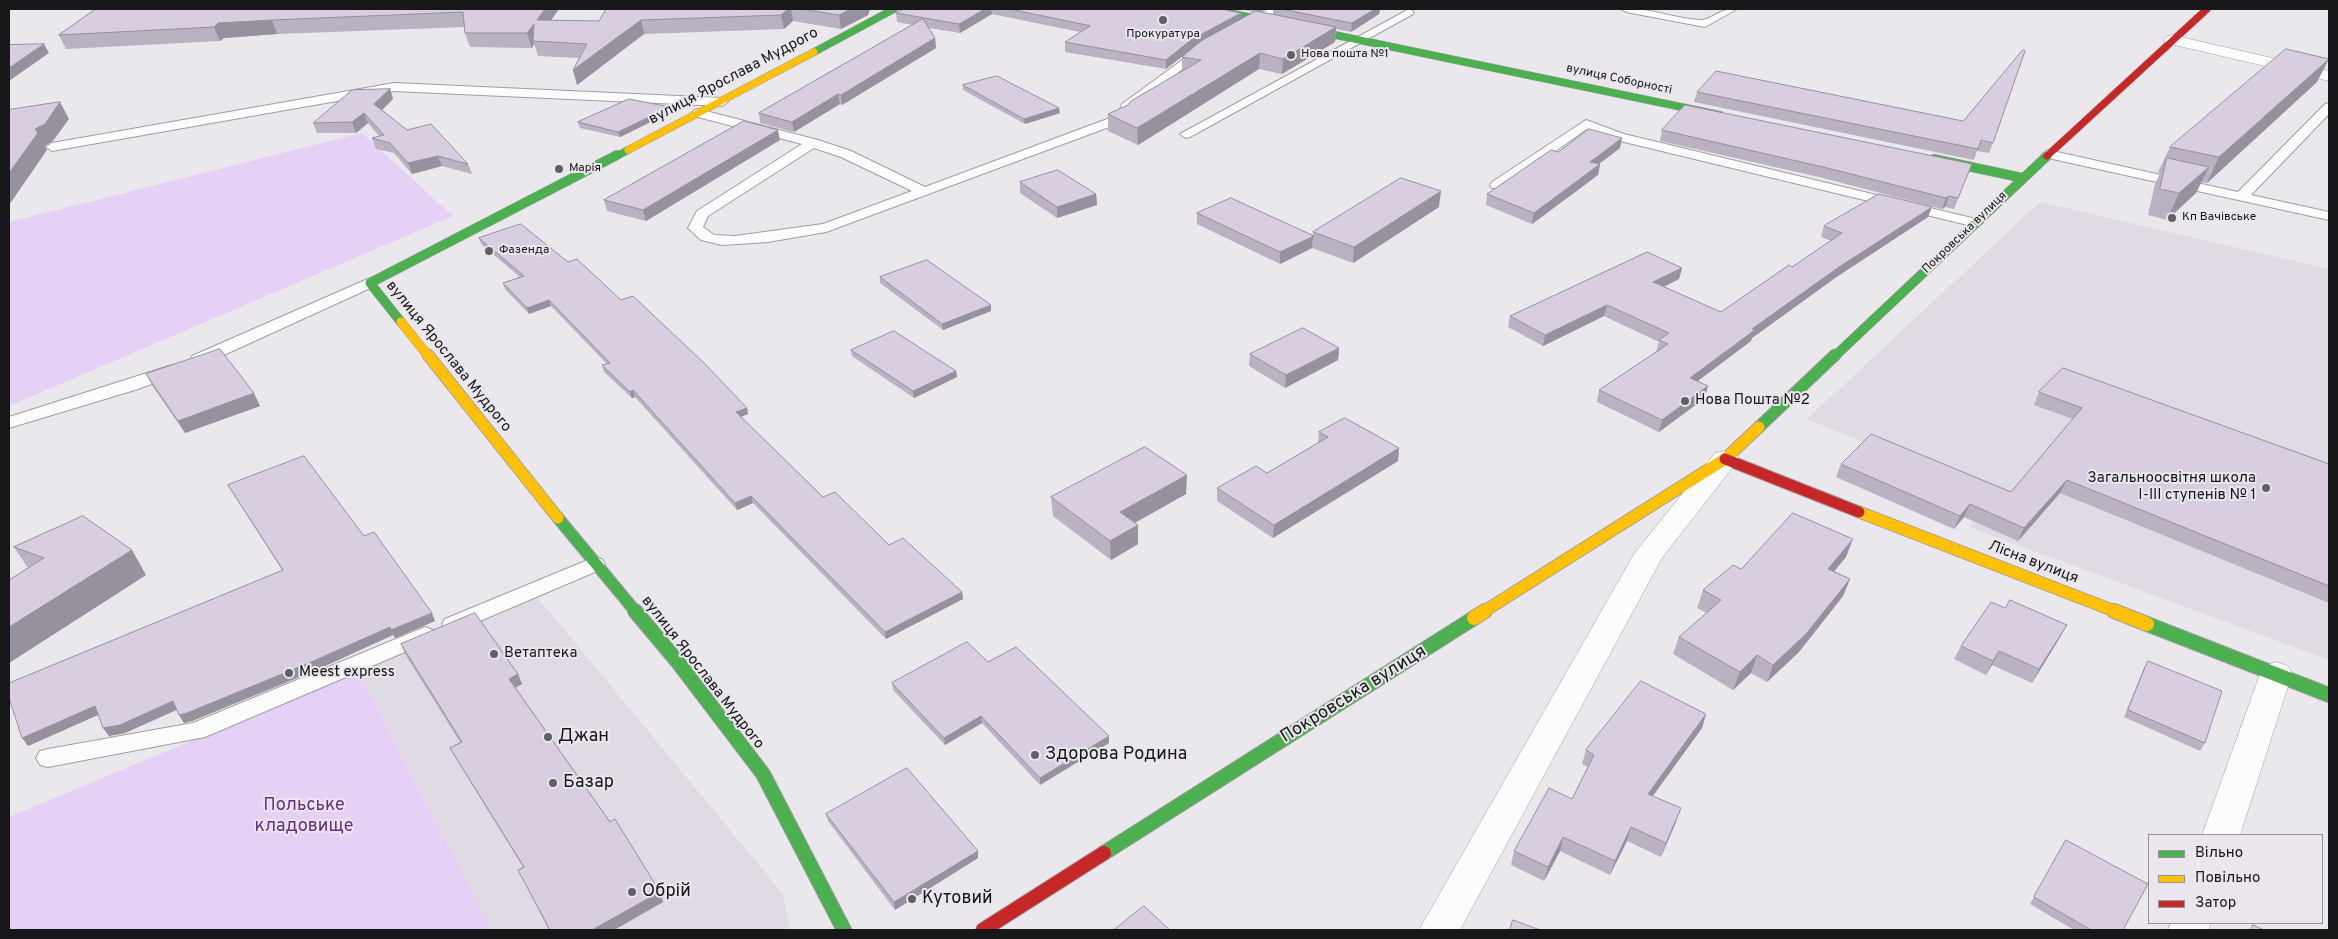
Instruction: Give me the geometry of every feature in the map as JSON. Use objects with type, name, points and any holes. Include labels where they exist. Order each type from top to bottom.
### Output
[{"type":"main road","name":"вулиця Ярослава Мудрого","points":[[844,930],[763,774],[677,661],[595,564],[370,283],[722,102],[894,9]]},
{"type":"main road","name":"вулиця Соборності","points":[[1210,9],[1727,116]]},
{"type":"main road","name":"Покровська вулиця","points":[[983,930],[1725,459],[2048,154],[2207,9]]},
{"type":"main road","points":[[1922,157],[2023,178]]},
{"type":"main road","name":"Лісна вулиця","points":[[1725,459],[2329,695]]},
{"type":"street","points":[[2172,40],[2329,76]]},
{"type":"street","name":"Покровська вулиця","points":[[1439,930],[1649,554],[1725,459]]},
{"type":"street","points":[[2220,834],[2276,674]]},
{"type":"lane","points":[[1234,32],[1276,9]]},
{"type":"lane","points":[[1626,9],[1705,24],[1732,9]]},
{"type":"lane","points":[[1186,134],[1254,96],[1303,72],[1357,39],[1409,12]]},
{"type":"lane","points":[[813,143],[702,214],[695,228],[702,235],[719,240],[784,235],[826,228],[1124,117],[1126,107],[1143,96],[1196,53],[1211,44]]},
{"type":"lane","points":[[52,147],[394,87],[722,102]]},
{"type":"lane","points":[[2241,197],[2329,107]]},
{"type":"lane","points":[[698,114],[813,143],[846,154],[923,191]]},
{"type":"lane","points":[[1496,185],[1586,124],[1620,137],[1976,223]]},
{"type":"lane","points":[[2048,154],[2329,216]]},
{"type":"lane","points":[[9,423],[132,385],[222,351],[325,302],[370,283]]},
{"type":"lane","points":[[48,758],[197,731],[595,564]]},
{"type":"shaded area","points":[[2040,202],[2329,269],[2329,660],[1969,527],[1991,494],[1807,419]]},
{"type":"shaded area","name":"Базар","points":[[534,593],[783,894],[790,930],[492,930],[358,671]]},
{"type":"green space","points":[[362,133],[453,216],[9,406],[9,222]]},
{"type":"green space","name":"Польське кладовище","points":[[358,671],[492,930],[9,930],[9,817]]},
{"type":"building","points":[[96,9],[545,9],[537,20],[599,21],[606,9],[788,9],[781,15],[641,20],[573,70],[587,44],[533,41],[534,24],[527,33],[465,33],[463,12],[218,23],[214,27],[59,35]]},
{"type":"building","points":[[803,9],[851,9],[839,15]]},
{"type":"building","points":[[904,9],[985,9],[959,24],[896,13]]},
{"type":"building","points":[[1010,9],[1221,9],[1241,13],[1191,40],[1166,60],[1065,42],[1090,26]]},
{"type":"building","points":[[1282,9],[1375,9],[1352,23]]},
{"type":"building","points":[[1256,11],[1336,27],[1283,59],[1260,53],[1137,128],[1108,114],[1128,105],[1131,101],[1201,60],[1182,57],[1201,41]]},
{"type":"building","points":[[923,19],[935,38],[841,95],[838,94],[792,122],[759,113]]},
{"type":"building","points":[[44,44],[9,68],[9,45]]},
{"type":"building","points":[[2286,49],[2329,59],[2219,157],[2170,147]]},
{"type":"building","points":[[2023,50],[2025,51],[1993,143],[1981,140],[1978,149],[1697,92],[1716,71],[1963,121]]},
{"type":"building","points":[[997,76],[1059,108],[1024,119],[963,85]]},
{"type":"building","points":[[390,89],[374,104],[407,130],[431,124],[468,164],[438,156],[408,163],[390,143],[372,138],[384,135],[364,113],[352,122],[313,123],[352,90]]},
{"type":"building","points":[[629,99],[670,107],[618,132],[578,122]]},
{"type":"building","points":[[60,102],[45,124],[35,129],[38,133],[9,173],[9,110]]},
{"type":"building","points":[[1685,105],[1972,164],[1958,198],[1949,196],[1946,198],[1823,167],[1662,130]]},
{"type":"building","points":[[744,121],[778,130],[643,210],[604,200]]},
{"type":"building","points":[[1589,129],[1622,138],[1590,162],[1600,164],[1534,213],[1487,194],[1551,150],[1558,152]]},
{"type":"building","points":[[2167,158],[2209,167],[2179,193],[2160,189]]},
{"type":"building","points":[[1058,170],[1096,194],[1057,207],[1020,182]]},
{"type":"building","points":[[1401,178],[1441,191],[1354,247],[1313,232]]},
{"type":"building","points":[[1879,194],[1932,207],[1839,267],[1752,329],[1755,330],[1690,378],[1708,386],[1662,420],[1599,390],[1668,344],[1659,340],[1669,333],[1607,305],[1545,335],[1510,316],[1647,252],[1682,268],[1653,282],[1721,312],[1789,265],[1792,267],[1842,233],[1824,226]]},
{"type":"building","points":[[1231,198],[1314,236],[1280,252],[1197,213]]},
{"type":"building","points":[[521,224],[568,262],[577,259],[621,300],[633,296],[704,363],[747,408],[736,412],[823,497],[835,492],[889,545],[903,538],[962,592],[885,632],[751,496],[735,503],[633,390],[630,392],[602,365],[610,363],[549,300],[527,308],[503,283],[524,276],[479,238]]},
{"type":"building","points":[[927,260],[991,305],[942,324],[880,277]]},
{"type":"building","points":[[1303,328],[1339,348],[1286,375],[1250,354]]},
{"type":"building","points":[[894,331],[956,371],[913,391],[851,350]]},
{"type":"building","points":[[220,349],[254,393],[178,421],[146,374]]},
{"type":"building","points":[[2063,368],[2329,464],[2329,586],[2067,480],[2024,528],[1970,504],[1960,516],[1841,464],[1871,434],[2011,492],[2082,408],[2039,392]]},
{"type":"building","points":[[1345,418],[1399,448],[1274,525],[1217,488],[1256,466],[1267,473],[1328,437],[1319,432]]},
{"type":"building","points":[[1145,447],[1187,475],[1120,512],[1138,525],[1110,541],[1051,497]]},
{"type":"building","points":[[304,456],[364,536],[374,532],[432,613],[391,630],[390,627],[309,663],[187,713],[179,715],[173,701],[120,725],[103,728],[95,706],[22,738],[9,698],[9,683],[283,570],[228,485]]},
{"type":"building","points":[[1793,513],[1853,539],[1828,569],[1850,579],[1806,634],[1773,665],[1757,655],[1740,672],[1679,637],[1721,600],[1703,590],[1733,565],[1741,569]]},
{"type":"building","points":[[83,516],[132,550],[9,627],[9,580],[44,558],[14,547]]},
{"type":"building","points":[[2010,600],[2067,625],[2039,669],[1999,651],[1993,661],[1961,646],[1991,602],[2005,608]]},
{"type":"building","points":[[475,613],[518,674],[509,679],[610,822],[615,819],[660,892],[592,930],[550,930],[518,870],[524,867],[450,748],[462,742],[401,644]]},
{"type":"building","points":[[967,642],[988,662],[1016,647],[1109,736],[1040,778],[981,716],[944,738],[892,683]]},
{"type":"building","points":[[2148,661],[2222,691],[2205,743],[2128,710]]},
{"type":"building","points":[[1641,681],[1706,714],[1648,794],[1681,808],[1666,843],[1631,827],[1615,861],[1563,837],[1548,867],[1514,851],[1549,788],[1572,799],[1594,755],[1586,750]]},
{"type":"building","points":[[907,768],[978,851],[894,902],[826,814]]},
{"type":"building","points":[[2066,840],[2148,884],[2123,930],[2091,930],[2034,897]]},
{"type":"building","points":[[1144,906],[1170,930],[1114,930]]},
{"type":"building","points":[[1513,920],[1540,930],[1510,930]]},
{"type":"building","points":[[2253,925],[2264,930],[2251,930]]},
{"type":"traffic: fast","points":[[814,52],[894,9]]},
{"type":"traffic: fast","points":[[1210,9],[1720,115]]},
{"type":"traffic: fast","points":[[401,322],[370,283],[628,150]]},
{"type":"traffic: fast","points":[[1759,427],[2047,156]]},
{"type":"traffic: fast","points":[[1934,159],[2023,178]]},
{"type":"traffic: fast","points":[[558,518],[677,661],[763,774],[844,930]]},
{"type":"traffic: fast","points":[[1104,853],[1474,618]]},
{"type":"traffic: fast","points":[[2147,624],[2329,695]]},
{"type":"traffic: slow","points":[[628,150],[814,52]]},
{"type":"traffic: slow","points":[[401,322],[558,518]]},
{"type":"traffic: slow","points":[[1474,618],[1725,459],[1759,427]]},
{"type":"traffic: slow","points":[[1859,512],[2147,624]]},
{"type":"traffic: jam","points":[[2047,156],[2207,9]]},
{"type":"traffic: jam","points":[[1725,459],[1859,512]]},
{"type":"traffic: jam","points":[[983,930],[1104,853]]},
{"type":"place","name":"Прокуратура","points":[[1163,20]]},
{"type":"place","name":"Нова пошта №1","points":[[1291,55]]},
{"type":"place","name":"Марія","points":[[559,169]]},
{"type":"place","name":"Кп Вачівське","points":[[2172,218]]},
{"type":"place","name":"Фазенда","points":[[489,251]]},
{"type":"place","name":"Нова Пошта №2","points":[[1685,401]]},
{"type":"place","name":"Загальноосвітня школа І-ІІІ ступенів № 1","points":[[2266,488]]},
{"type":"place","name":"Ветаптека","points":[[494,654]]},
{"type":"place","name":"Meest express","points":[[289,673]]},
{"type":"place","name":"Джан","points":[[548,737]]},
{"type":"place","name":"Здорова Родина","points":[[1035,755]]},
{"type":"place","name":"Базар","points":[[553,783]]},
{"type":"place","name":"Обрій","points":[[632,892]]},
{"type":"place","name":"Кутовий","points":[[912,899]]}]
